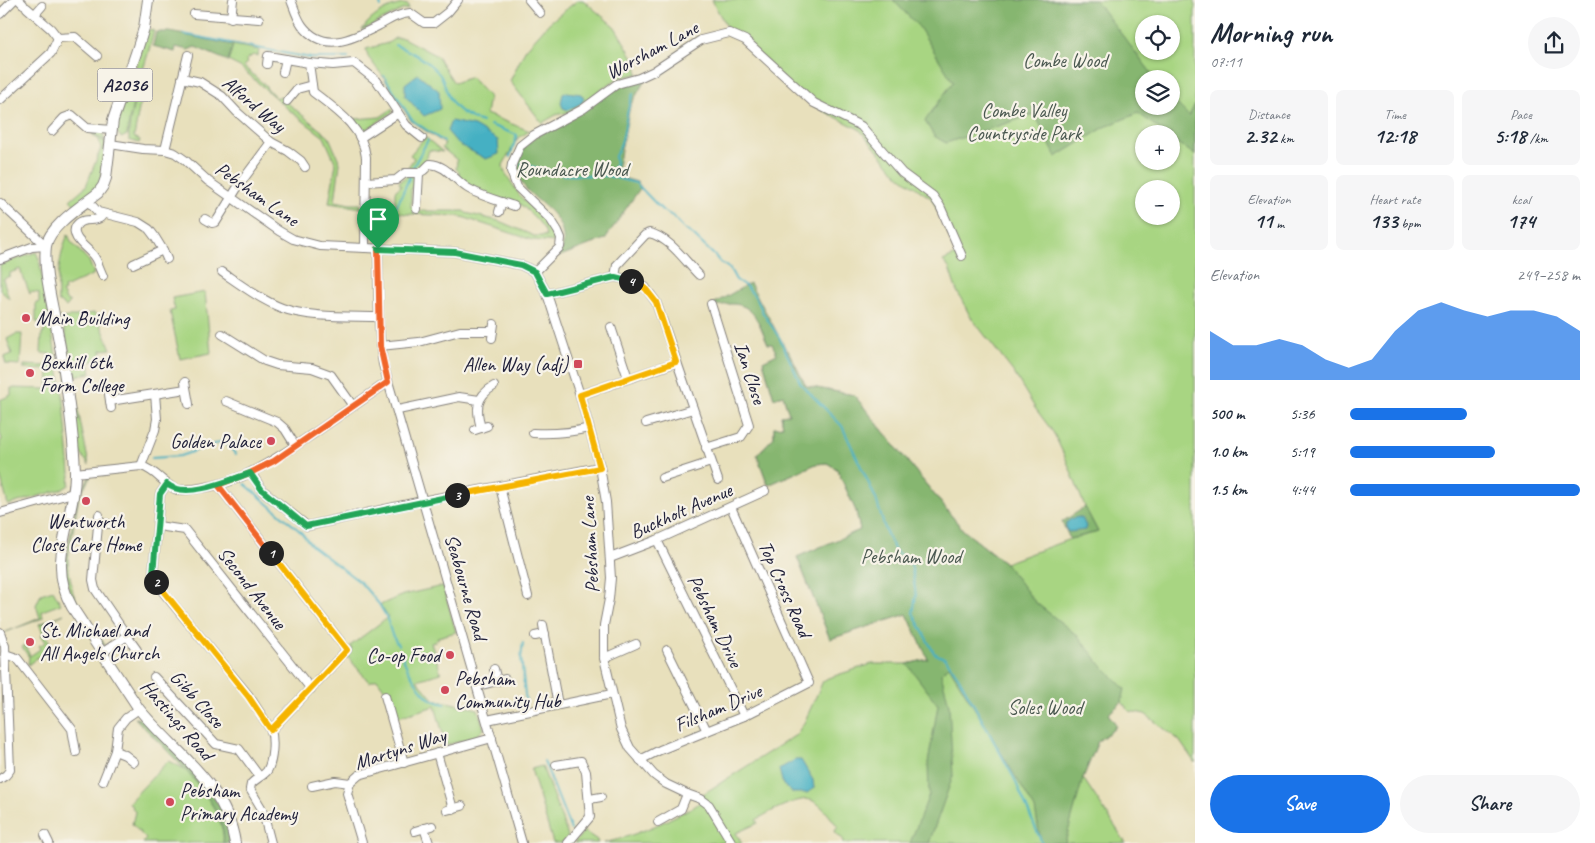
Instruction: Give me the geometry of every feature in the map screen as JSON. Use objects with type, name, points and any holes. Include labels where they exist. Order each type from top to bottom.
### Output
[{"type":"main road","name":"A2036","points":[[46,246],[48,239],[58,226],[103,186],[106,178],[113,120],[144,28],[148,0]]},
{"type":"main road","name":"Hastings Road","points":[[46,246],[47,271],[68,398],[75,473],[61,558],[62,581],[72,607],[139,709],[200,772],[214,790],[230,819],[235,843]]},
{"type":"street","points":[[0,14],[14,0]]},
{"type":"street","points":[[231,18],[234,0]]},
{"type":"street","points":[[291,0],[302,24],[313,36],[322,41],[332,43],[359,36],[402,14],[410,13],[424,22],[434,24],[458,0]]},
{"type":"street","points":[[529,0],[540,13]]},
{"type":"street","points":[[23,4],[51,28],[58,38]]},
{"type":"street","points":[[35,14],[42,6]]},
{"type":"street","points":[[194,14],[259,19]]},
{"type":"street","name":"Worsham Lane","points":[[535,272],[560,247],[560,238],[551,220],[517,187],[511,171],[520,146],[540,132],[583,109],[617,84],[654,71],[701,40],[729,33],[745,40],[814,103],[861,126],[902,173],[933,196],[940,206],[962,256]]},
{"type":"street","points":[[58,38],[75,37],[98,57]]},
{"type":"street","points":[[0,100],[51,53],[58,38]]},
{"type":"street","points":[[165,150],[188,55]]},
{"type":"street","points":[[267,64],[268,56],[333,65],[354,63],[377,81],[397,114],[406,125],[422,138]]},
{"type":"street","points":[[283,72],[286,59]]},
{"type":"street","points":[[309,63],[313,92],[347,119],[366,150],[365,248]]},
{"type":"street","name":"Alford Way","points":[[182,78],[200,82],[222,96],[271,142],[304,161]]},
{"type":"street","points":[[286,101],[297,89],[312,85]]},
{"type":"street","points":[[360,138],[397,114]]},
{"type":"street","points":[[52,131],[64,118],[72,115],[87,128],[112,130]]},
{"type":"street","points":[[205,219],[212,223],[216,222],[271,142]]},
{"type":"street","name":"Pebsham Lane","points":[[110,144],[165,150],[175,153],[231,198],[293,239],[306,244],[455,252],[521,265],[535,272],[547,294],[580,395],[600,468],[606,502],[611,578],[604,625],[604,658],[621,729],[630,748],[654,775],[666,784],[701,799],[709,805],[732,843]]},
{"type":"street","points":[[366,182],[396,180],[405,173],[419,172],[430,164],[438,164],[469,189],[514,206]]},
{"type":"street","points":[[417,209],[419,172]]},
{"type":"street","points":[[88,201],[94,209],[103,214],[138,222],[149,229],[167,259]]},
{"type":"street","points":[[499,212],[502,202]]},
{"type":"street","points":[[0,203],[46,246]]},
{"type":"street","points":[[103,214],[97,220],[83,220],[76,226],[75,232],[79,242],[94,256],[103,276]]},
{"type":"street","points":[[649,233],[651,223]]},
{"type":"street","points":[[615,277],[617,265],[649,233],[658,235],[668,243],[699,275]]},
{"type":"street","points":[[0,259],[32,247],[46,246]]},
{"type":"street","name":"Seabourne Road","points":[[378,249],[380,346],[388,382],[398,410],[522,843]]},
{"type":"street","points":[[133,264],[163,250]]},
{"type":"street","points":[[692,268],[700,262]]},
{"type":"street","points":[[222,272],[264,299],[282,308],[306,314],[379,317]]},
{"type":"street","points":[[547,294],[615,277],[630,280],[645,288],[656,302],[718,480]]},
{"type":"street","name":"Ian Close","points":[[706,448],[741,437],[749,425],[715,308]]},
{"type":"street","points":[[380,346],[420,342],[460,330],[493,331]]},
{"type":"street","points":[[614,331],[628,378]]},
{"type":"street","points":[[226,338],[277,365],[312,368],[331,375],[353,406]]},
{"type":"street","points":[[580,395],[676,362]]},
{"type":"street","points":[[75,473],[141,466],[150,469],[172,488],[178,490],[218,485],[250,473],[274,461],[388,382]]},
{"type":"street","points":[[481,428],[477,415],[478,400],[491,387],[484,382]]},
{"type":"street","points":[[110,401],[155,394],[186,385],[189,404]]},
{"type":"street","points":[[141,466],[156,430],[155,394]]},
{"type":"street","points":[[398,410],[459,397],[478,400]]},
{"type":"street","points":[[230,400],[277,422],[285,429],[296,445]]},
{"type":"street","points":[[651,425],[693,409]]},
{"type":"street","points":[[533,434],[565,433],[589,428]]},
{"type":"street","points":[[667,474],[711,462]]},
{"type":"street","points":[[250,473],[262,490],[306,526],[424,501],[600,468]]},
{"type":"street","points":[[167,484],[160,494],[153,574],[155,582],[248,696],[271,730],[273,736],[269,766],[251,784],[250,789],[262,809],[271,843]]},
{"type":"street","points":[[218,485],[347,650],[271,730]]},
{"type":"street","points":[[500,487],[529,593]]},
{"type":"street","name":"Buckholt Avenue","points":[[610,558],[731,508],[765,491]]},
{"type":"street","points":[[0,513],[73,493]]},
{"type":"street","name":"Top Cross Road","points":[[731,508],[809,683]]},
{"type":"street","points":[[109,524],[99,519],[93,580],[95,588],[137,650]]},
{"type":"street","name":"Second Avenue","points":[[158,526],[185,530],[311,689]]},
{"type":"street","name":"Pebsham Drive","points":[[656,540],[744,716]]},
{"type":"street","points":[[544,625],[558,705]]},
{"type":"street","points":[[0,632],[6,654],[10,770],[0,779]]},
{"type":"street","points":[[535,636],[545,634]]},
{"type":"street","points":[[102,653],[127,636]]},
{"type":"street","points":[[604,658],[636,644]]},
{"type":"street","points":[[668,650],[707,731]]},
{"type":"street","points":[[6,654],[17,658],[72,729],[78,747]]},
{"type":"street","points":[[478,686],[501,680],[494,669]]},
{"type":"street","name":"Gibb Close","points":[[155,676],[216,744],[239,748],[259,776]]},
{"type":"street","name":"Filsham Drive","points":[[640,760],[744,716],[809,683]]},
{"type":"street","points":[[487,720],[612,694]]},
{"type":"street","points":[[385,701],[404,762]]},
{"type":"street","points":[[103,781],[115,751],[118,728],[126,718],[139,709]]},
{"type":"street","name":"Martyns Way","points":[[362,843],[347,793],[350,782],[359,776],[404,762],[492,738]]},
{"type":"street","points":[[115,751],[125,755],[134,762]]},
{"type":"street","points":[[437,753],[450,810],[462,806]]},
{"type":"street","points":[[556,765],[580,762],[586,772],[590,799],[590,817],[568,843]]},
{"type":"street","points":[[312,787],[335,782],[350,782]]},
{"type":"street","points":[[662,817],[680,809],[687,794]]},
{"type":"street","points":[[590,799],[601,797]]},
{"type":"street","points":[[415,831],[428,827],[429,843]]},
{"type":"green space","points":[[578,0],[583,0],[615,27],[635,61],[638,74],[618,78],[578,108],[556,115],[542,123],[510,81],[525,50],[549,23]]},
{"type":"green space","name":"Combe Valley Countryside Park","points":[[712,0],[1195,0],[1195,763],[1179,740],[1145,714],[1129,711],[1122,702],[1108,714],[1115,723],[1115,728],[1098,741],[1083,778],[1126,843],[842,843],[844,840],[834,832],[838,827],[826,812],[815,802],[806,799],[775,810],[756,820],[758,823],[736,833],[742,843],[604,843],[654,826],[700,803],[703,794],[796,735],[804,723],[823,681],[828,678],[872,664],[907,664],[928,659],[907,614],[830,639],[797,557],[860,530],[856,511],[837,469],[827,463],[816,464],[768,485],[757,455],[774,437],[774,427],[783,426],[781,415],[789,414],[783,395],[774,398],[763,361],[788,350],[806,386],[854,395],[963,530],[1005,563],[1070,539],[1098,532],[1085,507],[1053,432],[1035,408],[1014,373],[970,316],[956,289],[949,268],[943,261],[958,254],[932,199],[898,175],[859,129],[812,105],[728,30]]},
{"type":"green space","name":"Combe Wood","points":[[893,0],[1095,0],[1135,52],[1135,60],[1141,60],[1149,70],[1135,70],[1135,114],[1105,127],[1056,157],[1035,114],[946,143],[934,136],[925,121],[953,82],[919,27]]},
{"type":"green space","points":[[403,4],[408,5],[408,9],[402,10],[362,30],[365,25],[380,13],[391,7]]},
{"type":"green space","points":[[148,29],[154,31],[151,44],[135,96],[127,135],[121,138],[116,130],[118,120]]},
{"type":"green space","points":[[156,32],[170,32],[233,45],[228,61],[195,47],[188,50],[176,47],[175,52],[153,46]]},
{"type":"green space","points":[[395,38],[403,38],[437,56],[454,83],[471,77],[489,97],[486,114],[530,131],[518,138],[503,165],[504,171],[520,196],[557,235],[556,242],[532,240],[459,216],[407,214],[371,209],[371,207],[395,207],[395,191],[401,186],[399,182],[409,174],[416,175],[411,189],[411,208],[415,208],[418,211],[464,211],[499,221],[534,236],[546,236],[540,223],[520,204],[516,205],[482,193],[479,189],[474,189],[458,177],[459,171],[456,169],[457,160],[442,148],[445,144],[411,121],[382,75],[368,57],[366,49],[388,43]]},
{"type":"green space","points":[[233,45],[259,50],[258,56],[253,55],[246,60],[247,63],[243,66],[277,98],[279,96],[329,137],[340,163],[335,201],[360,204],[362,208],[329,203],[336,164],[324,137],[289,110],[240,67],[228,61]]},
{"type":"green space","points":[[146,70],[134,137],[140,140],[139,143],[129,140],[129,132],[134,104]]},
{"type":"green space","name":"Roundacre Wood","points":[[647,77],[630,106],[616,176],[637,182],[641,187],[605,239],[558,257],[563,244],[560,226],[549,210],[522,184],[518,169],[521,154],[528,143],[539,134],[611,92]]},
{"type":"green space","name":"Combe Wood","points":[[1195,104],[1195,155],[1180,144],[1180,125],[1154,125],[1141,115],[1180,115],[1180,107],[1189,116]]},
{"type":"green space","points":[[392,109],[393,112],[361,133],[355,119],[380,117]]},
{"type":"green space","points":[[92,132],[103,134],[105,141],[92,133],[106,143],[100,186],[76,206],[70,200],[86,186],[101,148],[99,140],[91,133]]},
{"type":"green space","points":[[425,137],[443,152],[429,150],[424,168],[412,169],[408,167],[414,158],[410,155]]},
{"type":"green space","points":[[68,234],[71,242],[89,261],[94,274],[64,288],[65,291],[62,292],[66,300],[70,302],[66,307],[58,301],[58,284],[59,267]]},
{"type":"green space","name":"Bexhill 6th Form College","points":[[36,252],[39,259],[64,401],[70,474],[69,485],[63,489],[8,505],[0,475],[0,441],[2,440],[0,433],[0,400],[11,395],[11,388],[48,389],[49,370],[24,369],[24,365],[46,366],[49,364],[50,354],[41,353],[42,333],[44,333],[45,323],[36,322],[36,303],[39,303],[39,293],[31,292],[30,294],[20,269],[10,273],[10,276],[3,279],[9,299],[0,290],[0,265]]},
{"type":"green space","name":"Pebsham Wood","points":[[750,283],[806,386],[854,395],[963,530],[1005,563],[1035,602],[1078,636],[1101,665],[1125,689],[1122,702],[1108,714],[1115,723],[1115,728],[1098,741],[1083,778],[1065,843],[1041,843],[1035,809],[949,666],[941,673],[949,705],[953,776],[929,843],[910,843],[929,795],[928,763],[938,705],[907,664],[928,659],[907,614],[830,639],[797,557],[860,530],[856,511],[837,469],[827,463],[816,464],[768,485],[757,455],[774,437],[774,427],[783,426],[781,415],[789,414],[783,395],[774,398],[763,361],[777,354],[772,344],[768,344],[756,318],[746,308],[732,304],[713,304]]},
{"type":"green space","points":[[205,292],[211,353],[180,359],[170,311],[175,310],[172,298]]},
{"type":"green space","points":[[94,313],[111,349],[101,350],[102,359],[89,362],[91,373],[74,376],[62,318]]},
{"type":"green space","points":[[59,316],[89,465],[76,447]]},
{"type":"green space","points":[[16,334],[22,334],[20,365],[6,364],[4,357],[12,354],[7,339]]},
{"type":"green space","points":[[90,476],[79,496],[68,559],[69,572],[73,593],[79,606],[105,645],[103,645],[77,606],[69,591],[66,572],[66,559],[78,495]]},
{"type":"green space","points":[[1085,507],[1098,532],[1070,539],[1062,522]]},
{"type":"green space","points":[[443,586],[456,632],[438,637],[435,642],[431,643],[441,673],[417,680],[433,699],[478,709],[484,729],[476,737],[446,745],[435,706],[395,718],[385,690],[377,679],[369,682],[347,656],[352,649],[350,646],[388,617],[380,605],[403,595]]},
{"type":"green space","points":[[53,590],[61,604],[42,611],[43,618],[6,632],[40,618],[36,605],[41,594]]},
{"type":"green space","points":[[64,614],[43,624],[51,647],[28,665],[29,657],[22,647],[25,645],[30,656],[40,649],[39,646],[46,642],[41,635],[43,633],[39,624]]},
{"type":"green space","points":[[135,718],[144,720],[198,775],[220,806],[232,843],[223,843],[222,828],[216,811],[205,794],[191,776]]},
{"type":"green space","name":"Pebsham Primary Academy","points":[[168,761],[184,769],[199,785],[212,804],[221,825],[223,843],[143,843],[146,839],[132,824],[135,812],[129,802]]},
{"type":"green space","points":[[542,766],[568,836],[562,843],[553,843],[531,769]]},
{"type":"green space","points":[[584,831],[597,840],[598,843],[574,843]]},
{"type":"water","points":[[418,74],[439,91],[440,109],[424,116],[405,96],[405,84]]},
{"type":"water","points":[[567,92],[581,94],[584,98],[582,103],[568,110],[563,108],[561,103],[563,94]]},
{"type":"water","points":[[451,121],[474,126],[498,140],[499,154],[486,159],[458,144],[447,131]]},
{"type":"water","points":[[1078,517],[1082,518],[1086,526],[1085,530],[1069,532],[1066,530],[1066,523]]},
{"type":"water","points":[[795,760],[801,760],[813,780],[814,788],[807,793],[793,793],[783,785],[779,769]]},
{"type":"waterway","points":[[379,0],[381,7]]},
{"type":"waterway","points":[[183,34],[311,58],[348,58]]},
{"type":"waterway","points":[[395,45],[414,54],[430,65],[442,78],[449,97],[458,110],[482,122]]},
{"type":"waterway","points":[[384,76],[412,120],[444,142]]},
{"type":"waterway","points":[[608,175],[616,164],[615,156],[622,142],[633,94]]},
{"type":"waterway","points":[[490,125],[517,135],[510,157]]},
{"type":"waterway","points":[[413,167],[428,140]]},
{"type":"waterway","points":[[521,164],[565,175],[608,176],[636,183],[662,210],[674,217],[683,228],[730,269],[736,280],[747,287],[757,299],[763,313],[779,337],[801,384],[842,426],[876,499],[886,532],[895,551],[911,563],[916,595],[913,613],[934,653],[946,659],[959,678],[1014,778],[1042,843]]},
{"type":"waterway","points":[[396,208],[410,176]]},
{"type":"waterway","points":[[152,458],[180,456],[223,441],[236,454]]},
{"type":"waterway","points":[[245,484],[301,532],[312,546],[360,582],[379,604],[398,645]]},
{"type":"waterway","points":[[523,643],[521,657],[526,704]]},
{"type":"waterway","points":[[402,652],[409,671],[418,686],[432,700],[445,704]]},
{"type":"waterway","points":[[544,761],[571,830]]},
{"type":"place","name":"Main Building","points":[[26,318]]},
{"type":"place","name":"Allen Way (adj)","points":[[578,364]]},
{"type":"place","name":"Bexhill 6th Form College","points":[[30,373]]},
{"type":"place","name":"Golden Palace","points":[[271,441]]},
{"type":"place","name":"Wentworth Close Care Home","points":[[86,501]]},
{"type":"place","name":"St. Michael and All Angels Church","points":[[30,642]]},
{"type":"place","name":"Co-op Food","points":[[450,655]]},
{"type":"place","name":"Pebsham Community Hub","points":[[445,690]]},
{"type":"place","name":"Pebsham Primary Academy","points":[[170,802]]},
{"type":"route","points":[[378,249],[380,346],[388,382],[274,461],[250,473],[218,485],[347,650],[271,730],[248,696],[155,582],[153,574],[160,494],[167,484],[178,490],[189,490],[218,485],[250,473],[262,490],[306,526],[427,500],[600,468],[580,395],[676,362],[656,302],[645,288],[630,280],[615,277],[547,294],[535,272],[521,265],[455,252],[378,249]]},
{"type":"park label","name":"Soles Wood","points":[[1045,707]]}]
